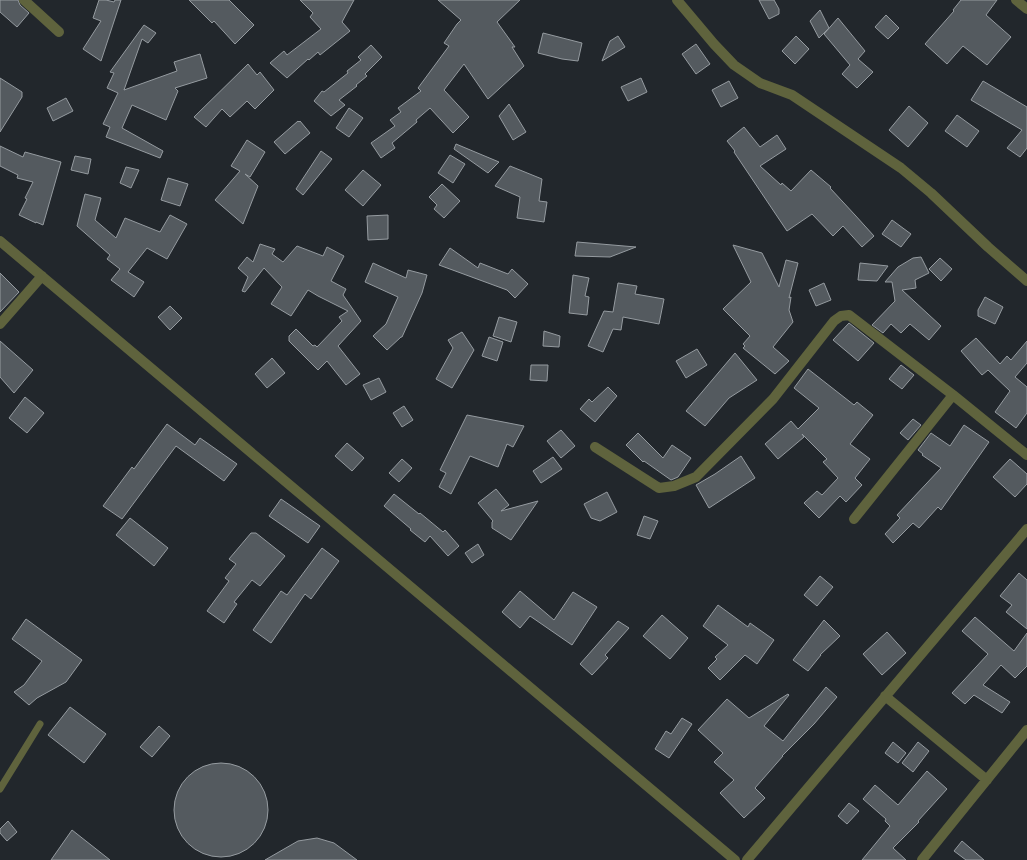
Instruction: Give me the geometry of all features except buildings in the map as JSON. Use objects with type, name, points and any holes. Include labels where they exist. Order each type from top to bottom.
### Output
[{"type":"street","points":[[24,0],[59,32]]},
{"type":"street","points":[[677,0],[734,65],[760,83],[792,95],[901,168],[931,193],[988,247],[1027,281]]},
{"type":"street","points":[[1016,0],[1027,9]]},
{"type":"street","points":[[0,240],[735,860]]},
{"type":"street","points":[[0,324],[42,276]]},
{"type":"street","points":[[595,446],[659,488],[674,486],[696,477],[773,399],[834,321],[841,316],[849,315],[953,395],[1027,455]]},
{"type":"street","points":[[854,519],[953,395]]},
{"type":"street","points":[[747,860],[1027,529]]},
{"type":"street","points":[[885,696],[987,780]]},
{"type":"street","points":[[922,860],[1027,730]]},
{"type":"lane","points":[[0,789],[40,724]]}]
